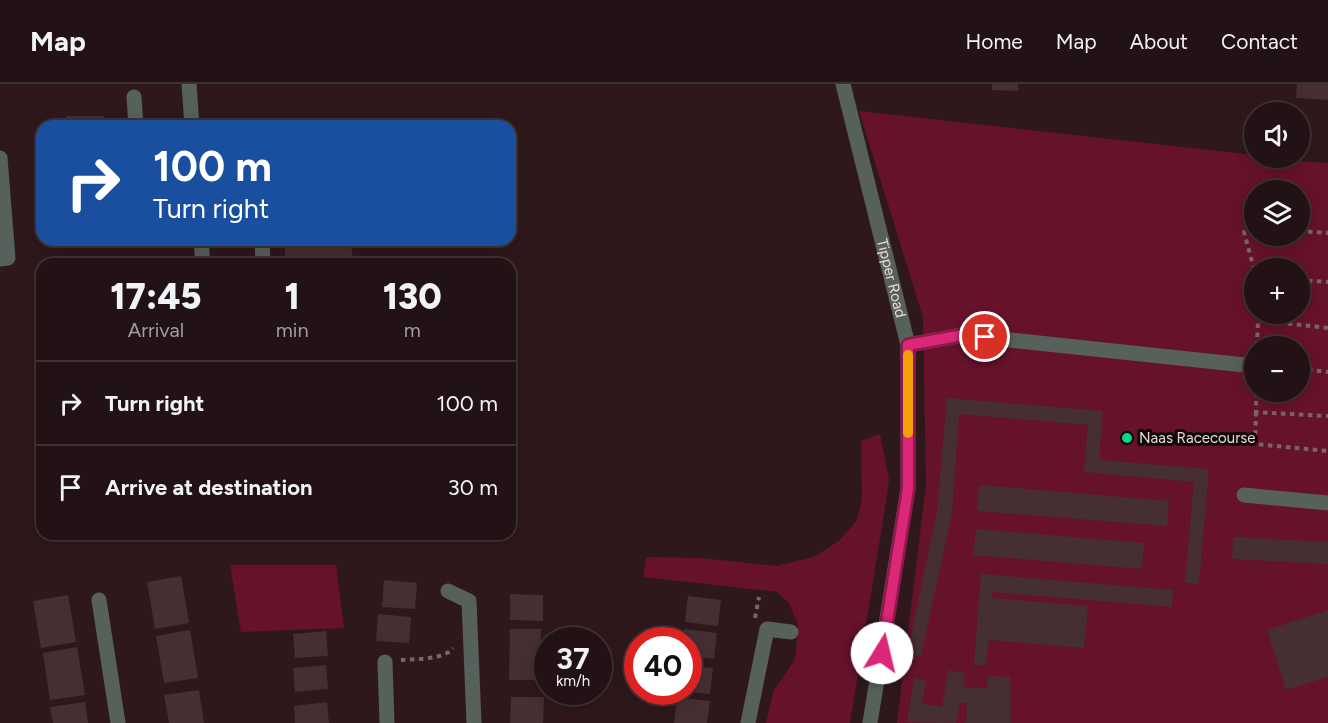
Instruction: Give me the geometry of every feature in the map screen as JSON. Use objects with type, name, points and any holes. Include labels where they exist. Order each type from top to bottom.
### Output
[{"type":"street","points":[[189,84],[192,120]]},
{"type":"street","name":"Tipper Road","points":[[843,84],[847,108],[908,345],[908,489],[870,723]]},
{"type":"street","points":[[134,97],[136,120]]},
{"type":"street","points":[[0,158],[8,258],[0,259]]},
{"type":"street","points":[[908,345],[963,335],[1244,365]]},
{"type":"street","points":[[1244,495],[1328,503]]},
{"type":"street","points":[[448,591],[469,601],[474,723]]},
{"type":"street","points":[[99,600],[118,723]]},
{"type":"street","points":[[748,723],[767,629],[791,632]]},
{"type":"street","points":[[385,662],[387,723]]},
{"type":"path","points":[[1310,232],[1328,233]]},
{"type":"path","points":[[1310,281],[1328,282]]},
{"type":"path","points":[[1298,324],[1328,327]]},
{"type":"path","points":[[1310,370],[1328,372]]},
{"type":"path","points":[[1256,402],[1255,444],[1328,451]]},
{"type":"path","points":[[1256,412],[1328,416]]},
{"type":"path","points":[[385,662],[450,652],[455,646],[454,640]]},
{"type":"shaded area","name":"Naas Racecourse","points":[[859,111],[1244,154],[1244,168],[1310,168],[1310,162],[1328,163],[1328,723],[897,723],[926,484],[923,317]]},
{"type":"shaded area","points":[[880,434],[889,480],[850,723],[766,723],[773,692],[795,659],[798,624],[789,603],[777,592],[643,577],[646,557],[701,558],[777,566],[816,556],[840,540],[857,520],[862,499],[861,441]]},
{"type":"shaded area","points":[[230,565],[336,565],[344,628],[241,632]]},
{"type":"building","points":[[992,84],[1018,84],[1018,91],[992,90]]},
{"type":"building","points":[[1297,84],[1328,84],[1328,100],[1296,98]]},
{"type":"building","points":[[66,116],[104,116],[104,120],[66,120]]},
{"type":"building","points":[[284,246],[352,246],[352,258],[286,258]]},
{"type":"building","points":[[947,398],[1103,411],[1099,460],[1209,469],[1199,584],[1185,583],[1194,482],[1084,472],[1088,425],[959,414],[952,513],[921,656],[907,654],[937,512]]},
{"type":"building","points":[[979,485],[1169,501],[1167,526],[977,511]]},
{"type":"building","points":[[976,529],[1144,543],[1142,569],[973,555]]},
{"type":"building","points":[[1233,537],[1328,542],[1328,564],[1232,559]]},
{"type":"building","points":[[981,574],[1173,590],[1172,607],[992,592],[992,598],[1088,606],[1084,648],[989,640],[986,666],[974,664]]},
{"type":"building","points":[[181,576],[189,623],[155,629],[147,582]]},
{"type":"building","points":[[384,580],[417,583],[415,609],[382,607]]},
{"type":"building","points":[[510,594],[543,595],[543,621],[510,620]]},
{"type":"building","points":[[68,595],[76,642],[41,648],[33,601]]},
{"type":"building","points":[[688,596],[721,600],[718,626],[685,622]]},
{"type":"building","points":[[1328,610],[1328,677],[1286,690],[1267,630]]},
{"type":"building","points":[[378,614],[411,617],[409,643],[376,641]]},
{"type":"building","points":[[510,629],[534,629],[534,680],[509,680]]},
{"type":"building","points":[[190,630],[198,678],[164,683],[156,636]]},
{"type":"building","points":[[326,631],[328,656],[295,658],[293,634]]},
{"type":"building","points":[[702,631],[717,633],[714,659],[702,658]]},
{"type":"building","points":[[77,647],[85,695],[50,700],[43,653]]},
{"type":"building","points":[[326,665],[328,689],[295,692],[293,668]]},
{"type":"building","points":[[702,667],[713,668],[710,694],[702,693]]},
{"type":"building","points":[[948,670],[965,673],[963,687],[987,688],[988,676],[1010,677],[1011,723],[966,723],[967,703],[960,703],[956,723],[907,722],[914,678],[926,680],[922,704],[942,707]]},
{"type":"building","points":[[199,690],[204,723],[169,723],[164,695]]},
{"type":"building","points":[[511,697],[534,697],[534,705],[544,705],[543,723],[510,723]]},
{"type":"building","points":[[702,700],[710,701],[707,723],[674,723],[676,705],[702,705]]},
{"type":"building","points":[[85,702],[88,723],[53,723],[50,707]]},
{"type":"building","points":[[327,702],[329,723],[295,723],[294,706]]},
{"type":"slow traffic","points":[[908,355],[908,433]]},
{"type":"place","name":"Naas Racecourse","points":[[1127,438]]},
{"type":"route","points":[[882,653],[908,489],[908,345],[963,335],[985,337]]}]
